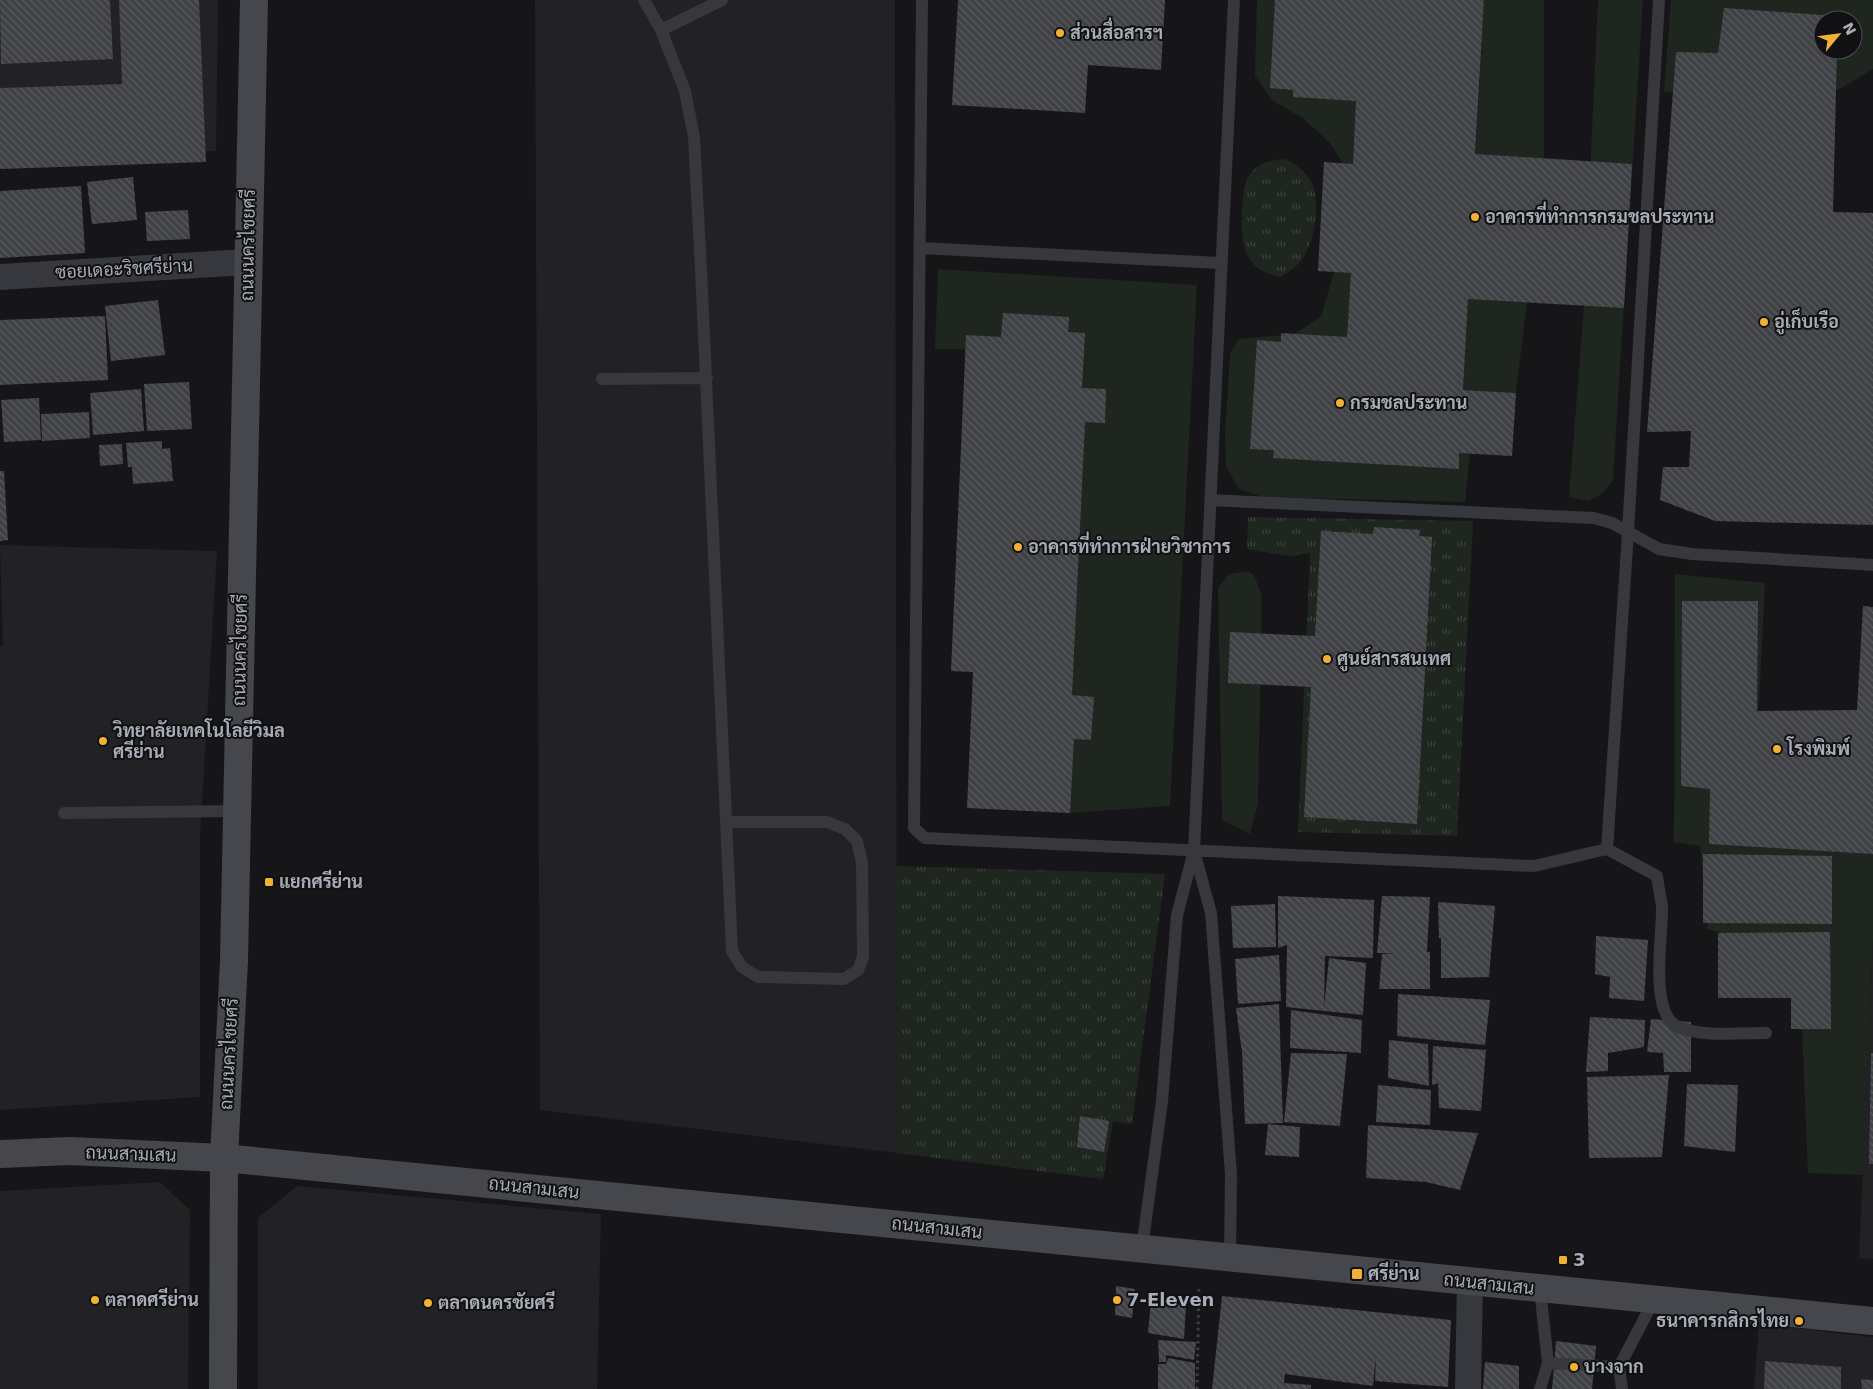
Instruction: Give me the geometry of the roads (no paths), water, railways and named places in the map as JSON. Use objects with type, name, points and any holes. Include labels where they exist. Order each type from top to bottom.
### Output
[{"type":"main road","name":"ถนนนครไชยศรี","points":[[223,1389],[224,1158],[234,960],[247,262],[254,0]]},
{"type":"main road","name":"ถนนสามเสน","points":[[0,1154],[70,1151],[224,1158],[1873,1321]]},
{"type":"street","name":"ซอยเดอะริชศรีย่าน","points":[[0,277],[247,262]]},
{"type":"street","points":[[1468,1389],[1470,1281]]},
{"type":"lane","points":[[644,0],[661,30],[685,91],[694,137],[707,378],[726,822],[732,951],[742,967],[758,977],[844,979],[858,970],[863,957],[862,863],[857,841],[846,829],[827,822],[726,822]]},
{"type":"lane","points":[[661,30],[722,0]]},
{"type":"lane","points":[[922,0],[914,828],[925,838],[1534,866],[1607,849],[1656,876],[1662,906],[1658,985],[1666,1013],[1677,1026],[1697,1032],[1766,1033]]},
{"type":"lane","points":[[1142,1248],[1162,1101],[1177,915],[1194,851],[1220,263],[1234,0]]},
{"type":"lane","points":[[1607,849],[1628,532],[1659,0]]},
{"type":"lane","points":[[920,248],[1220,263]]},
{"type":"lane","points":[[602,380],[707,378]]},
{"type":"lane","points":[[1210,500],[1594,518],[1612,523],[1659,549],[1692,554],[1873,565]]},
{"type":"lane","points":[[64,813],[237,811]]},
{"type":"lane","points":[[1194,851],[1211,913],[1230,1174],[1230,1257]]},
{"type":"lane","points":[[1540,1289],[1548,1363],[1540,1389]]},
{"type":"lane","points":[[1622,1389],[1619,1367],[1654,1300]]},
{"type":"lane","points":[[1548,1363],[1619,1367]]},
{"type":"place","name":"ส่วนสื่อสารฯ","points":[[1060,33]]},
{"type":"place","name":"อาคารที่ทำการกรมชลประทาน","points":[[1475,217]]},
{"type":"place","name":"อู่เก็บเรือ","points":[[1764,322]]},
{"type":"place","name":"กรมชลประทาน","points":[[1340,403]]},
{"type":"place","name":"อาคารที่ทำการฝ่ายวิชาการ","points":[[1018,547]]},
{"type":"place","name":"ศูนย์สารสนเทศ","points":[[1327,659]]},
{"type":"place","name":"วิทยาลัยเทคโนโลยีวิมล ศรีย่าน","points":[[103,741]]},
{"type":"place","name":"โรงพิมพ์","points":[[1777,749]]},
{"type":"place","name":"แยกศรีย่าน","points":[[269,882]]},
{"type":"place","name":"3","points":[[1563,1260]]},
{"type":"place","name":"ศรีย่าน","points":[[1357,1274]]},
{"type":"place","name":"ตลาดศรีย่าน","points":[[95,1300]]},
{"type":"place","name":"7-Eleven","points":[[1117,1300]]},
{"type":"place","name":"ตลาดนครชัยศรี","points":[[428,1303]]},
{"type":"place","name":"ธนาคารกสิกรไทย","points":[[1799,1321]]},
{"type":"place","name":"บางจาก","points":[[1574,1367]]}]
